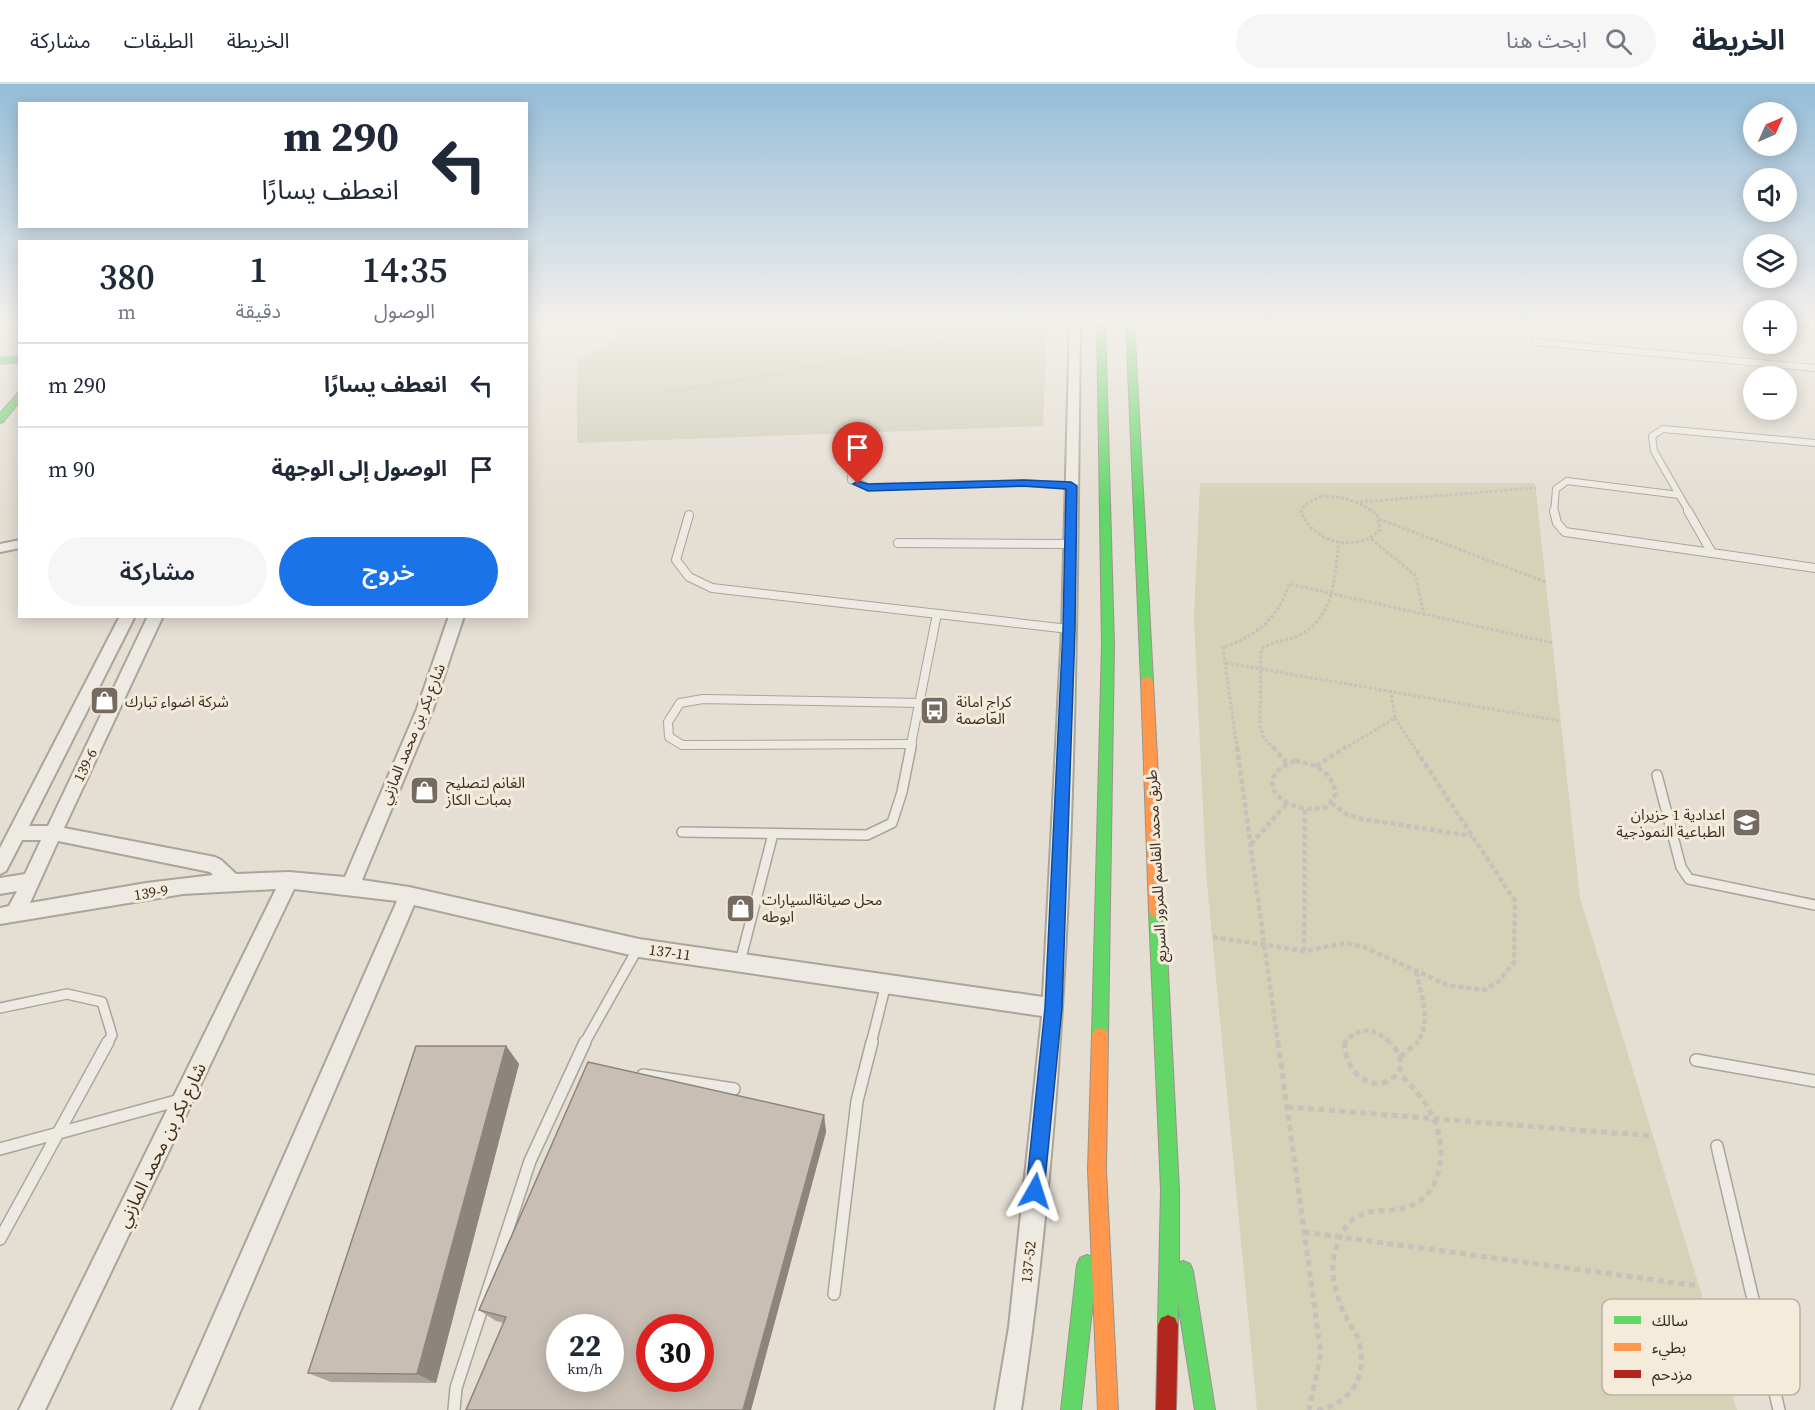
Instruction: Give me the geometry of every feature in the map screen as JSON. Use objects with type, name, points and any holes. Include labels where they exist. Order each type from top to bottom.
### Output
[{"type":"main road","points":[[1102,383],[1108,645],[1097,1170],[1108,1410]]},
{"type":"main road","name":"طريق محمد القاسم للمرور السريع","points":[[1133,383],[1170,1190],[1166,1410]]},
{"type":"main road","points":[[0,420],[18,397]]},
{"type":"main road","points":[[1071,1410],[1097,1170]]},
{"type":"main road","points":[[1170,1190],[1205,1410]]},
{"type":"street","name":"137-52","points":[[1008,1410],[1021,1328],[1053,1008],[1069,629],[1074,383]]},
{"type":"street","points":[[0,548],[18,544]]},
{"type":"street","name":"139-6","points":[[0,866],[127,618]]},
{"type":"street","name":"139-6","points":[[7,915],[29,881],[155,618]]},
{"type":"street","name":"شارع بكر بن محمد المازني","points":[[351,884],[425,709],[456,618]]},
{"type":"street","points":[[18,833],[52,833],[216,865],[232,882]]},
{"type":"street","name":"شارع بكر بن محمد المازني","points":[[32,1410],[289,880]]},
{"type":"street","name":"137-11","points":[[289,880],[351,884],[409,895],[638,948],[1053,1008]]},
{"type":"street","name":"139-9","points":[[7,915],[164,890],[232,882],[289,880]]},
{"type":"street","points":[[0,886],[29,881]]},
{"type":"street","points":[[185,1410],[409,895]]},
{"type":"lane","points":[[1712,553],[1654,451],[1652,436],[1663,429],[1815,443]]},
{"type":"lane","points":[[854,446],[851,480],[868,487],[1023,483],[1071,486]]},
{"type":"lane","points":[[1679,495],[1567,481],[1556,489],[1554,520],[1557,526],[1565,532],[1815,568]]},
{"type":"lane","points":[[689,515],[676,560],[689,577],[712,588],[1069,629]]},
{"type":"lane","points":[[898,543],[1070,544]]},
{"type":"lane","points":[[682,832],[867,835],[892,823],[902,792],[937,614]]},
{"type":"lane","points":[[912,744],[682,745],[669,737],[669,722],[680,703],[703,699],[920,703]]},
{"type":"lane","points":[[1657,775],[1681,867],[1689,879],[1815,905]]},
{"type":"lane","points":[[740,962],[773,834]]},
{"type":"lane","points":[[454,1410],[456,1388],[530,1161],[638,948]]},
{"type":"lane","points":[[834,1294],[857,1101],[886,984]]},
{"type":"lane","points":[[0,1008],[67,994],[102,1002],[111,1035],[0,1239]]},
{"type":"lane","points":[[1696,1060],[1815,1081]]},
{"type":"lane","points":[[632,1073],[734,1089]]},
{"type":"lane","points":[[0,1149],[183,1099]]},
{"type":"lane","points":[[1717,1146],[1753,1299]]},
{"type":"lane","points":[[1775,1395],[1779,1410]]},
{"type":"path","points":[[663,392],[719,383]]},
{"type":"path","points":[[1359,502],[1536,488]]},
{"type":"path","points":[[1379,519],[1380,530],[1371,539],[1356,543],[1339,542],[1318,535],[1308,528],[1301,512],[1304,505],[1321,496],[1334,496],[1359,502],[1370,508],[1379,519],[1546,582]]},
{"type":"path","points":[[1371,539],[1415,575],[1424,615]]},
{"type":"path","points":[[1286,762],[1264,738],[1260,726],[1261,650],[1265,645],[1290,639],[1323,619],[1331,594],[1339,542]]},
{"type":"path","points":[[1309,1410],[1321,1354],[1223,647],[1243,642],[1260,629],[1286,600],[1289,584],[1553,643]]},
{"type":"path","points":[[1226,663],[1561,721]]},
{"type":"path","points":[[1213,937],[1304,951],[1346,943],[1364,947],[1447,986],[1484,990],[1499,981],[1514,962],[1515,901],[1395,718],[1391,692]]},
{"type":"path","points":[[1316,765],[1395,718]]},
{"type":"path","points":[[1295,761],[1316,765],[1325,771],[1336,786],[1336,795],[1331,803],[1318,810],[1305,809],[1287,803],[1279,796],[1271,780],[1278,766],[1295,761]]},
{"type":"path","points":[[1251,845],[1287,803]]},
{"type":"path","points":[[1331,803],[1346,814],[1362,819],[1472,836]]},
{"type":"path","points":[[1304,951],[1305,809]]},
{"type":"path","points":[[1400,1057],[1412,1051],[1421,1041],[1426,1028],[1416,972]]},
{"type":"path","points":[[1317,1410],[1336,1406],[1355,1388],[1360,1364],[1358,1338],[1346,1317],[1337,1291],[1333,1258],[1341,1236],[1352,1220],[1371,1211],[1408,1207],[1422,1198],[1434,1186],[1440,1168],[1441,1146],[1433,1119],[1423,1100],[1400,1074],[1400,1057],[1389,1040],[1372,1031],[1354,1032],[1344,1043],[1345,1060],[1350,1068],[1367,1081],[1386,1084],[1400,1074]]},
{"type":"path","points":[[1287,1107],[1653,1136]]},
{"type":"path","points":[[1304,1232],[1699,1286]]},
{"type":"shaded area","points":[[577,383],[1045,383],[1043,426],[577,443]]},
{"type":"shaded area","points":[[1200,483],[1535,483],[1580,898],[1703,1299],[1602,1299],[1602,1395],[1732,1395],[1737,1410],[1257,1410],[1206,872],[1194,619]]},
{"type":"building","points":[[416,1046],[506,1046],[417,1374],[308,1373]]},
{"type":"building","points":[[588,1062],[824,1115],[743,1410],[466,1410],[506,1317],[479,1310]]},
{"type":"traffic: fast","points":[[1100,1036],[1108,645],[1102,383]]},
{"type":"traffic: fast","points":[[1133,383],[1147,681]]},
{"type":"traffic: fast","points":[[0,420],[18,397]]},
{"type":"traffic: fast","points":[[1157,911],[1170,1190],[1168,1325]]},
{"type":"traffic: fast","points":[[1071,1410],[1087,1265]]},
{"type":"traffic: fast","points":[[1183,1271],[1205,1410]]},
{"type":"traffic: slow","points":[[1147,681],[1157,911]]},
{"type":"traffic: slow","points":[[1100,1036],[1097,1170],[1108,1410]]},
{"type":"traffic: jam","points":[[1166,1410],[1168,1325]]},
{"type":"place","name":"شركة اضواء تبارك","points":[[104,701]]},
{"type":"place","name":"كراج امانة العاصمة","points":[[935,710]]},
{"type":"place","name":"الغانم لتصليح بمبات الكاز","points":[[425,791]]},
{"type":"place","name":"اعدادية 1 حزيران الطباعية النموذجية","points":[[1746,823]]},
{"type":"place","name":"محل صيانةالسيارات ابوطه","points":[[741,908]]},
{"type":"route","points":[[858,484],[868,487],[1023,483],[1071,486],[1069,629],[1053,1008],[1035,1191]]}]
